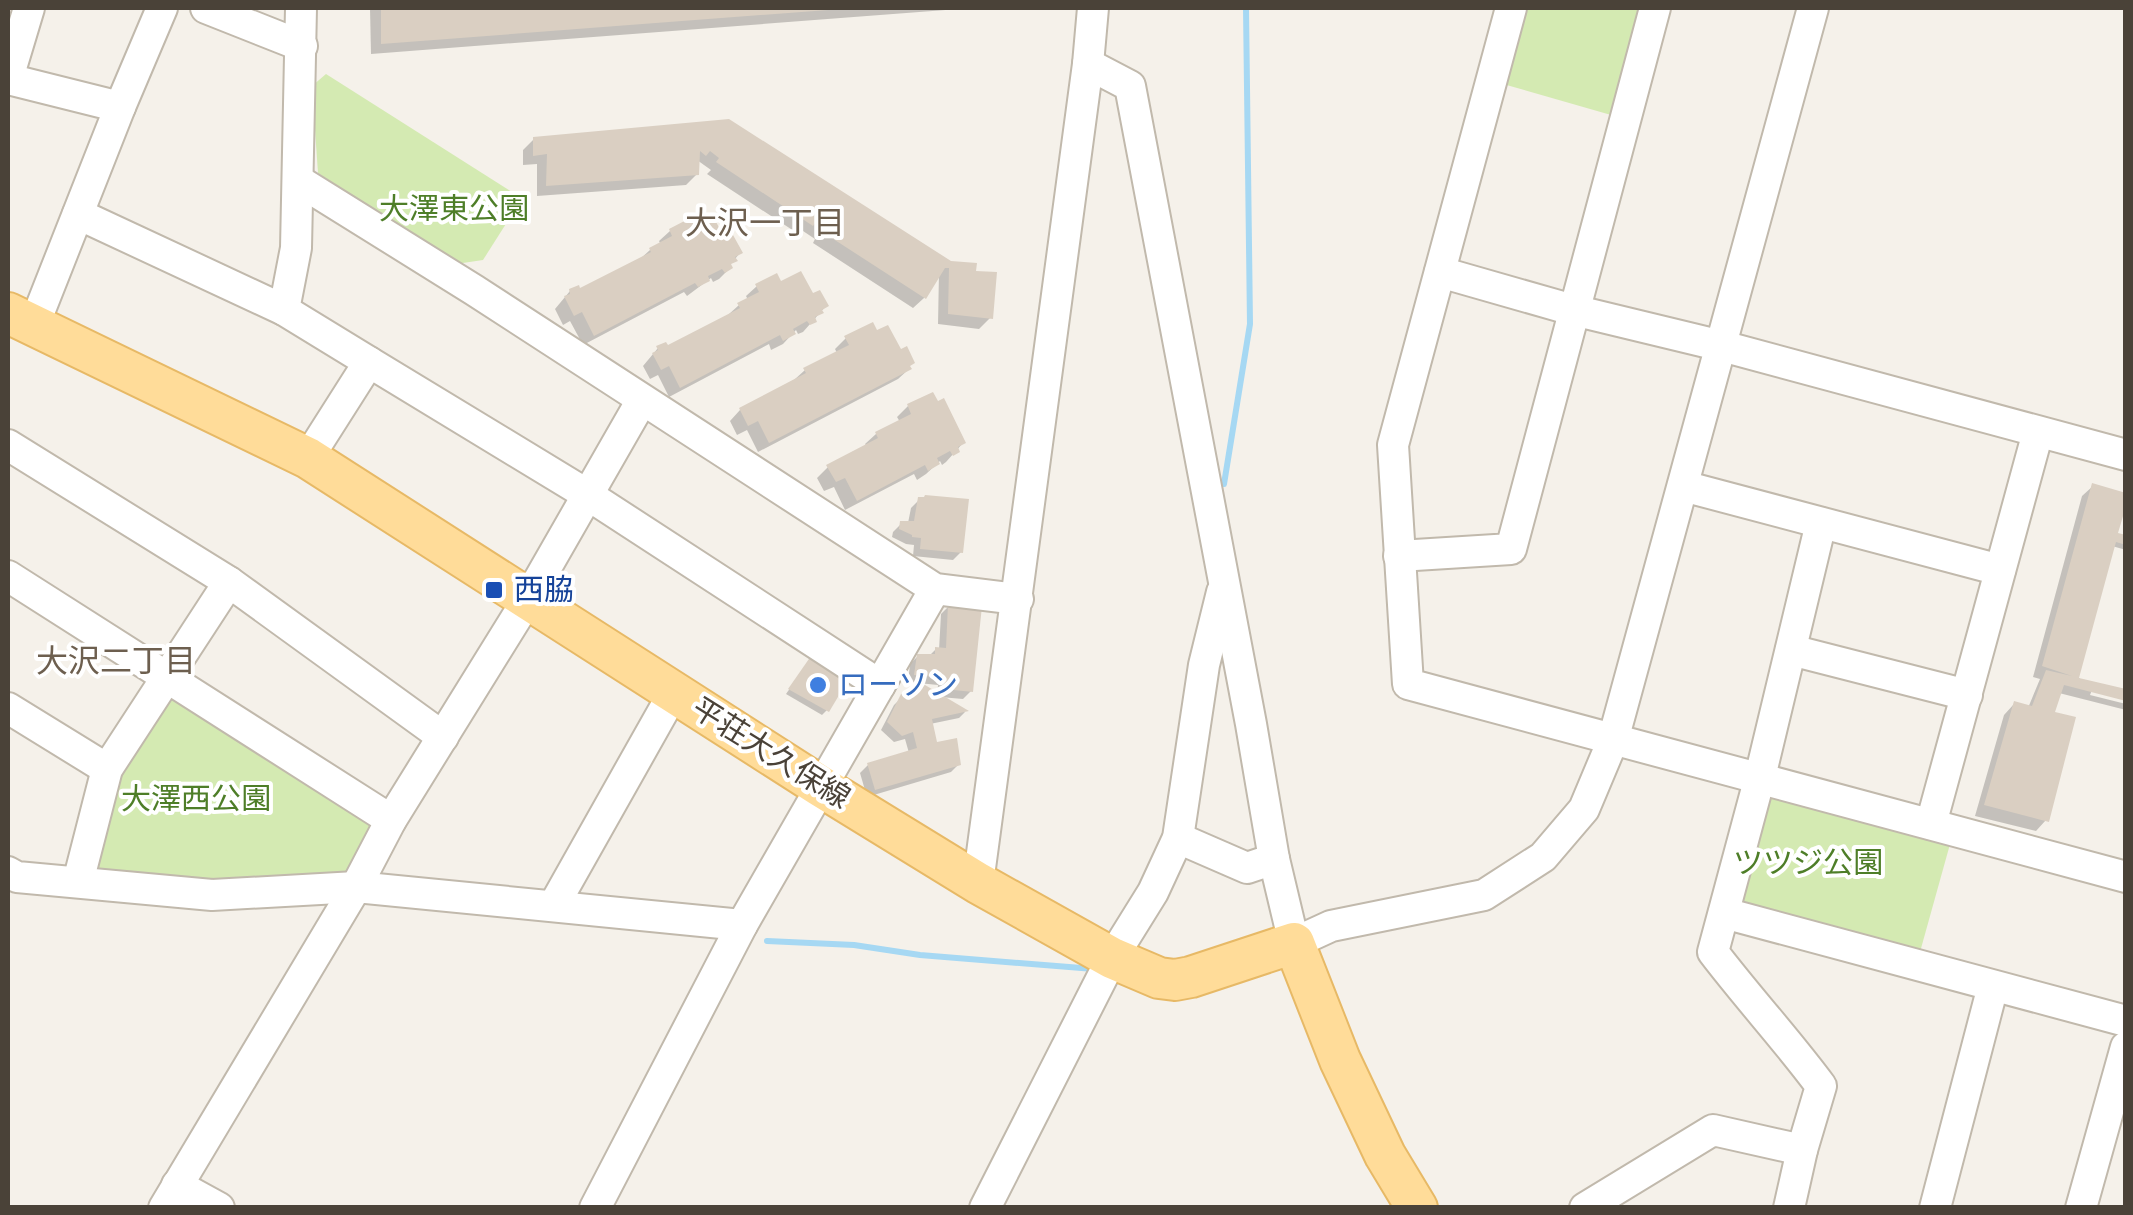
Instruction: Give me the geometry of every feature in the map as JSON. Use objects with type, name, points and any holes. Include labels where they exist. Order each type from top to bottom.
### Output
[{"type":"main road","name":"平荘大久保線","points":[[21,319],[308,458],[820,786],[978,883],[1112,958],[1159,978],[1174,980],[1294,943]]},
{"type":"main road","points":[[1294,943],[1348,1076],[1385,1155],[1417,1208]]},
{"type":"street","points":[[29,8],[8,78],[120,108]]},
{"type":"street","points":[[21,319],[78,214],[162,8]]},
{"type":"street","points":[[206,8],[302,46]]},
{"type":"street","points":[[284,310],[296,248],[301,8]]},
{"type":"street","points":[[978,883],[1093,8]]},
{"type":"street","points":[[1511,8],[1393,445],[1408,684],[2126,877]]},
{"type":"street","points":[[1399,556],[1511,549],[1654,8]]},
{"type":"street","points":[[1088,64],[1130,86],[1274,859],[1294,943],[1331,926],[1484,895],[1542,857],[1584,809],[1613,740],[1813,8]]},
{"type":"street","points":[[299,181],[935,589],[1018,599]]},
{"type":"street","points":[[78,214],[284,310],[588,494],[880,684]]},
{"type":"street","points":[[1440,272],[2126,455]]},
{"type":"street","points":[[308,458],[369,362]]},
{"type":"street","points":[[218,1208],[170,1196],[528,599],[642,400]]},
{"type":"street","points":[[1931,824],[2038,432]]},
{"type":"street","points":[[8,445],[228,582],[443,738]]},
{"type":"street","points":[[1683,486],[2000,570]]},
{"type":"street","points":[[1789,1208],[1821,1086],[1712,952],[1760,777],[1821,523]]},
{"type":"street","points":[[8,576],[392,820]]},
{"type":"street","points":[[985,1208],[1112,958],[1153,892],[1178,838],[1204,666],[1224,580]]},
{"type":"street","points":[[78,882],[107,769],[228,582]]},
{"type":"street","points":[[596,1208],[742,925],[935,589]]},
{"type":"street","points":[[1790,650],[1967,695]]},
{"type":"street","points":[[554,905],[674,692]]},
{"type":"street","points":[[8,708],[107,769]]},
{"type":"street","points":[[1178,838],[1247,868],[1274,859]]},
{"type":"street","points":[[8,872],[18,877],[212,895],[356,887],[742,925]]},
{"type":"street","points":[[1724,914],[2126,1021]]},
{"type":"street","points":[[1935,1208],[1992,986]]},
{"type":"street","points":[[2081,1208],[2126,1048]]},
{"type":"street","points":[[1585,1208],[1713,1130],[1802,1150]]},
{"type":"green space","points":[[1521,8],[1646,8],[1618,117],[1503,84]]},
{"type":"green space","name":"大澤東公園","points":[[326,74],[512,192],[516,208],[483,260],[456,264],[318,173],[312,86]]},
{"type":"green space","name":"大澤西公園","points":[[180,695],[376,826],[347,875],[331,881],[101,876],[92,863],[121,768],[164,699]]},
{"type":"green space","name":"ツツジ公園","points":[[1775,790],[1952,837],[1920,952],[1738,909],[1762,799]]},
{"type":"building","points":[[381,8],[828,8],[828,10],[381,44]]},
{"type":"building","points":[[729,119],[951,261],[977,263],[976,271],[997,272],[993,319],[948,314],[949,268],[945,268],[926,299],[821,231],[824,228],[816,222],[813,226],[716,162],[719,158],[710,151],[706,156],[700,151],[699,175],[546,186],[547,154],[533,156],[533,137]]},
{"type":"building","points":[[694,216],[697,223],[713,216],[725,239],[733,235],[743,253],[735,257],[738,261],[731,264],[733,268],[725,273],[722,269],[708,276],[710,281],[698,287],[695,283],[594,336],[582,312],[574,316],[564,296],[570,294],[569,289],[579,285],[580,288],[651,252],[649,248],[672,236],[669,229]]},
{"type":"building","points":[[801,271],[813,293],[820,290],[829,306],[815,317],[817,322],[810,325],[807,321],[783,341],[780,335],[680,388],[669,366],[661,370],[652,353],[658,350],[656,346],[666,342],[668,345],[740,308],[737,303],[759,292],[755,284],[777,273],[781,281]]},
{"type":"building","points":[[873,322],[877,330],[888,325],[901,349],[907,346],[915,363],[910,366],[912,369],[769,443],[758,421],[748,426],[739,408],[806,373],[803,368],[849,345],[844,336]]},
{"type":"building","points":[[933,392],[938,401],[944,398],[966,443],[958,447],[960,452],[953,456],[950,451],[937,458],[940,464],[928,471],[925,465],[857,501],[845,478],[836,482],[826,465],[878,438],[875,432],[911,414],[907,404]]},
{"type":"building","points":[[2092,483],[2126,493],[2118,533],[2126,535],[2126,545],[2116,542],[2079,678],[2126,689],[2126,701],[2064,685],[2055,712],[2076,717],[2049,822],[1984,805],[2014,701],[2032,706],[2046,670],[2072,676],[2042,666]]},
{"type":"building","points":[[918,497],[969,499],[963,553],[920,549],[921,538],[899,529],[900,521],[914,521]]},
{"type":"building","points":[[948,604],[982,606],[973,692],[944,689],[944,678],[914,675],[917,654],[935,654],[935,647],[946,648]]},
{"type":"building","points":[[811,656],[848,680],[829,712],[788,689]]},
{"type":"building","points":[[925,685],[969,711],[932,719],[937,742],[957,738],[961,765],[875,790],[867,763],[917,748],[913,732],[902,736],[887,722],[901,694]]},
{"type":"waterway","points":[[1224,484],[1250,324],[1246,8]]},
{"type":"waterway","points":[[767,941],[854,945],[920,955],[1094,969]]},
{"type":"place","name":"西脇","points":[[494,590]]},
{"type":"place","name":"ローソン","points":[[818,685]]},
{"type":"district","name":"大沢一丁目","points":[[765,223]]},
{"type":"district","name":"大沢二丁目","points":[[116,661]]}]
